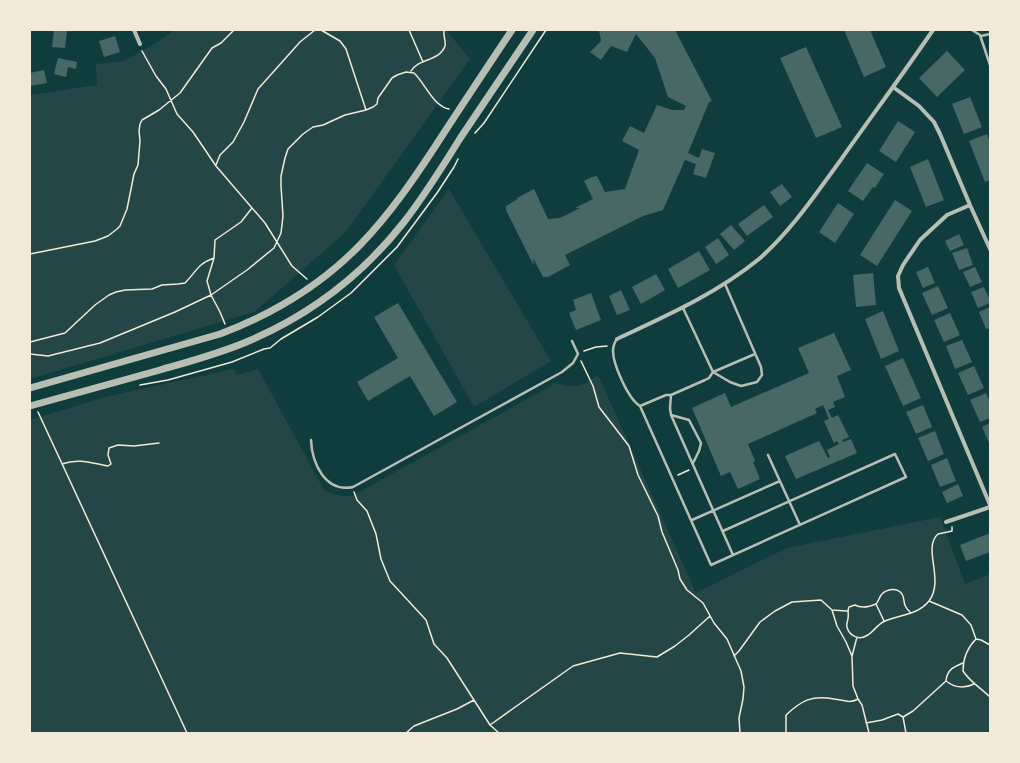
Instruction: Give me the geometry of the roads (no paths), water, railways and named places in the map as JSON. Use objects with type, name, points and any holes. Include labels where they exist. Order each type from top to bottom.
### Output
[{"type":"street","points":[[134,30],[140,44]]},
{"type":"street","points":[[30,388],[220,334],[250,322],[274,310],[311,287],[351,254],[387,215],[419,171],[512,30]]},
{"type":"street","points":[[30,406],[186,363],[227,350],[267,333],[327,297],[361,268],[404,221],[533,30]]},
{"type":"street","points":[[617,339],[683,308],[724,284],[763,255],[795,221],[934,30]]},
{"type":"street","points":[[893,88],[919,106],[934,122],[990,249]]},
{"type":"street","points":[[946,522],[990,506],[899,288],[898,276],[903,265],[920,240],[947,215],[970,205]]},
{"type":"lane","points":[[972,30],[978,32],[981,36],[990,65]]},
{"type":"lane","points":[[981,36],[990,34]]},
{"type":"lane","points":[[683,308],[713,372],[738,386],[745,386],[757,382],[761,378],[761,366],[724,284]]},
{"type":"lane","points":[[617,339],[613,346],[614,357],[620,374],[632,398],[640,406],[711,565],[906,477],[895,454],[723,531]]},
{"type":"lane","points":[[311,440],[313,458],[325,479],[341,488],[353,487],[562,372],[574,363],[578,354],[572,341]]},
{"type":"lane","points":[[640,406],[666,395],[671,395],[705,380],[709,378],[713,372],[755,354]]},
{"type":"lane","points":[[671,395],[671,415],[734,555]]},
{"type":"lane","points":[[671,415],[689,420],[700,440],[701,446],[692,464]]},
{"type":"lane","points":[[768,455],[800,525]]},
{"type":"lane","points":[[692,520],[780,481]]}]
